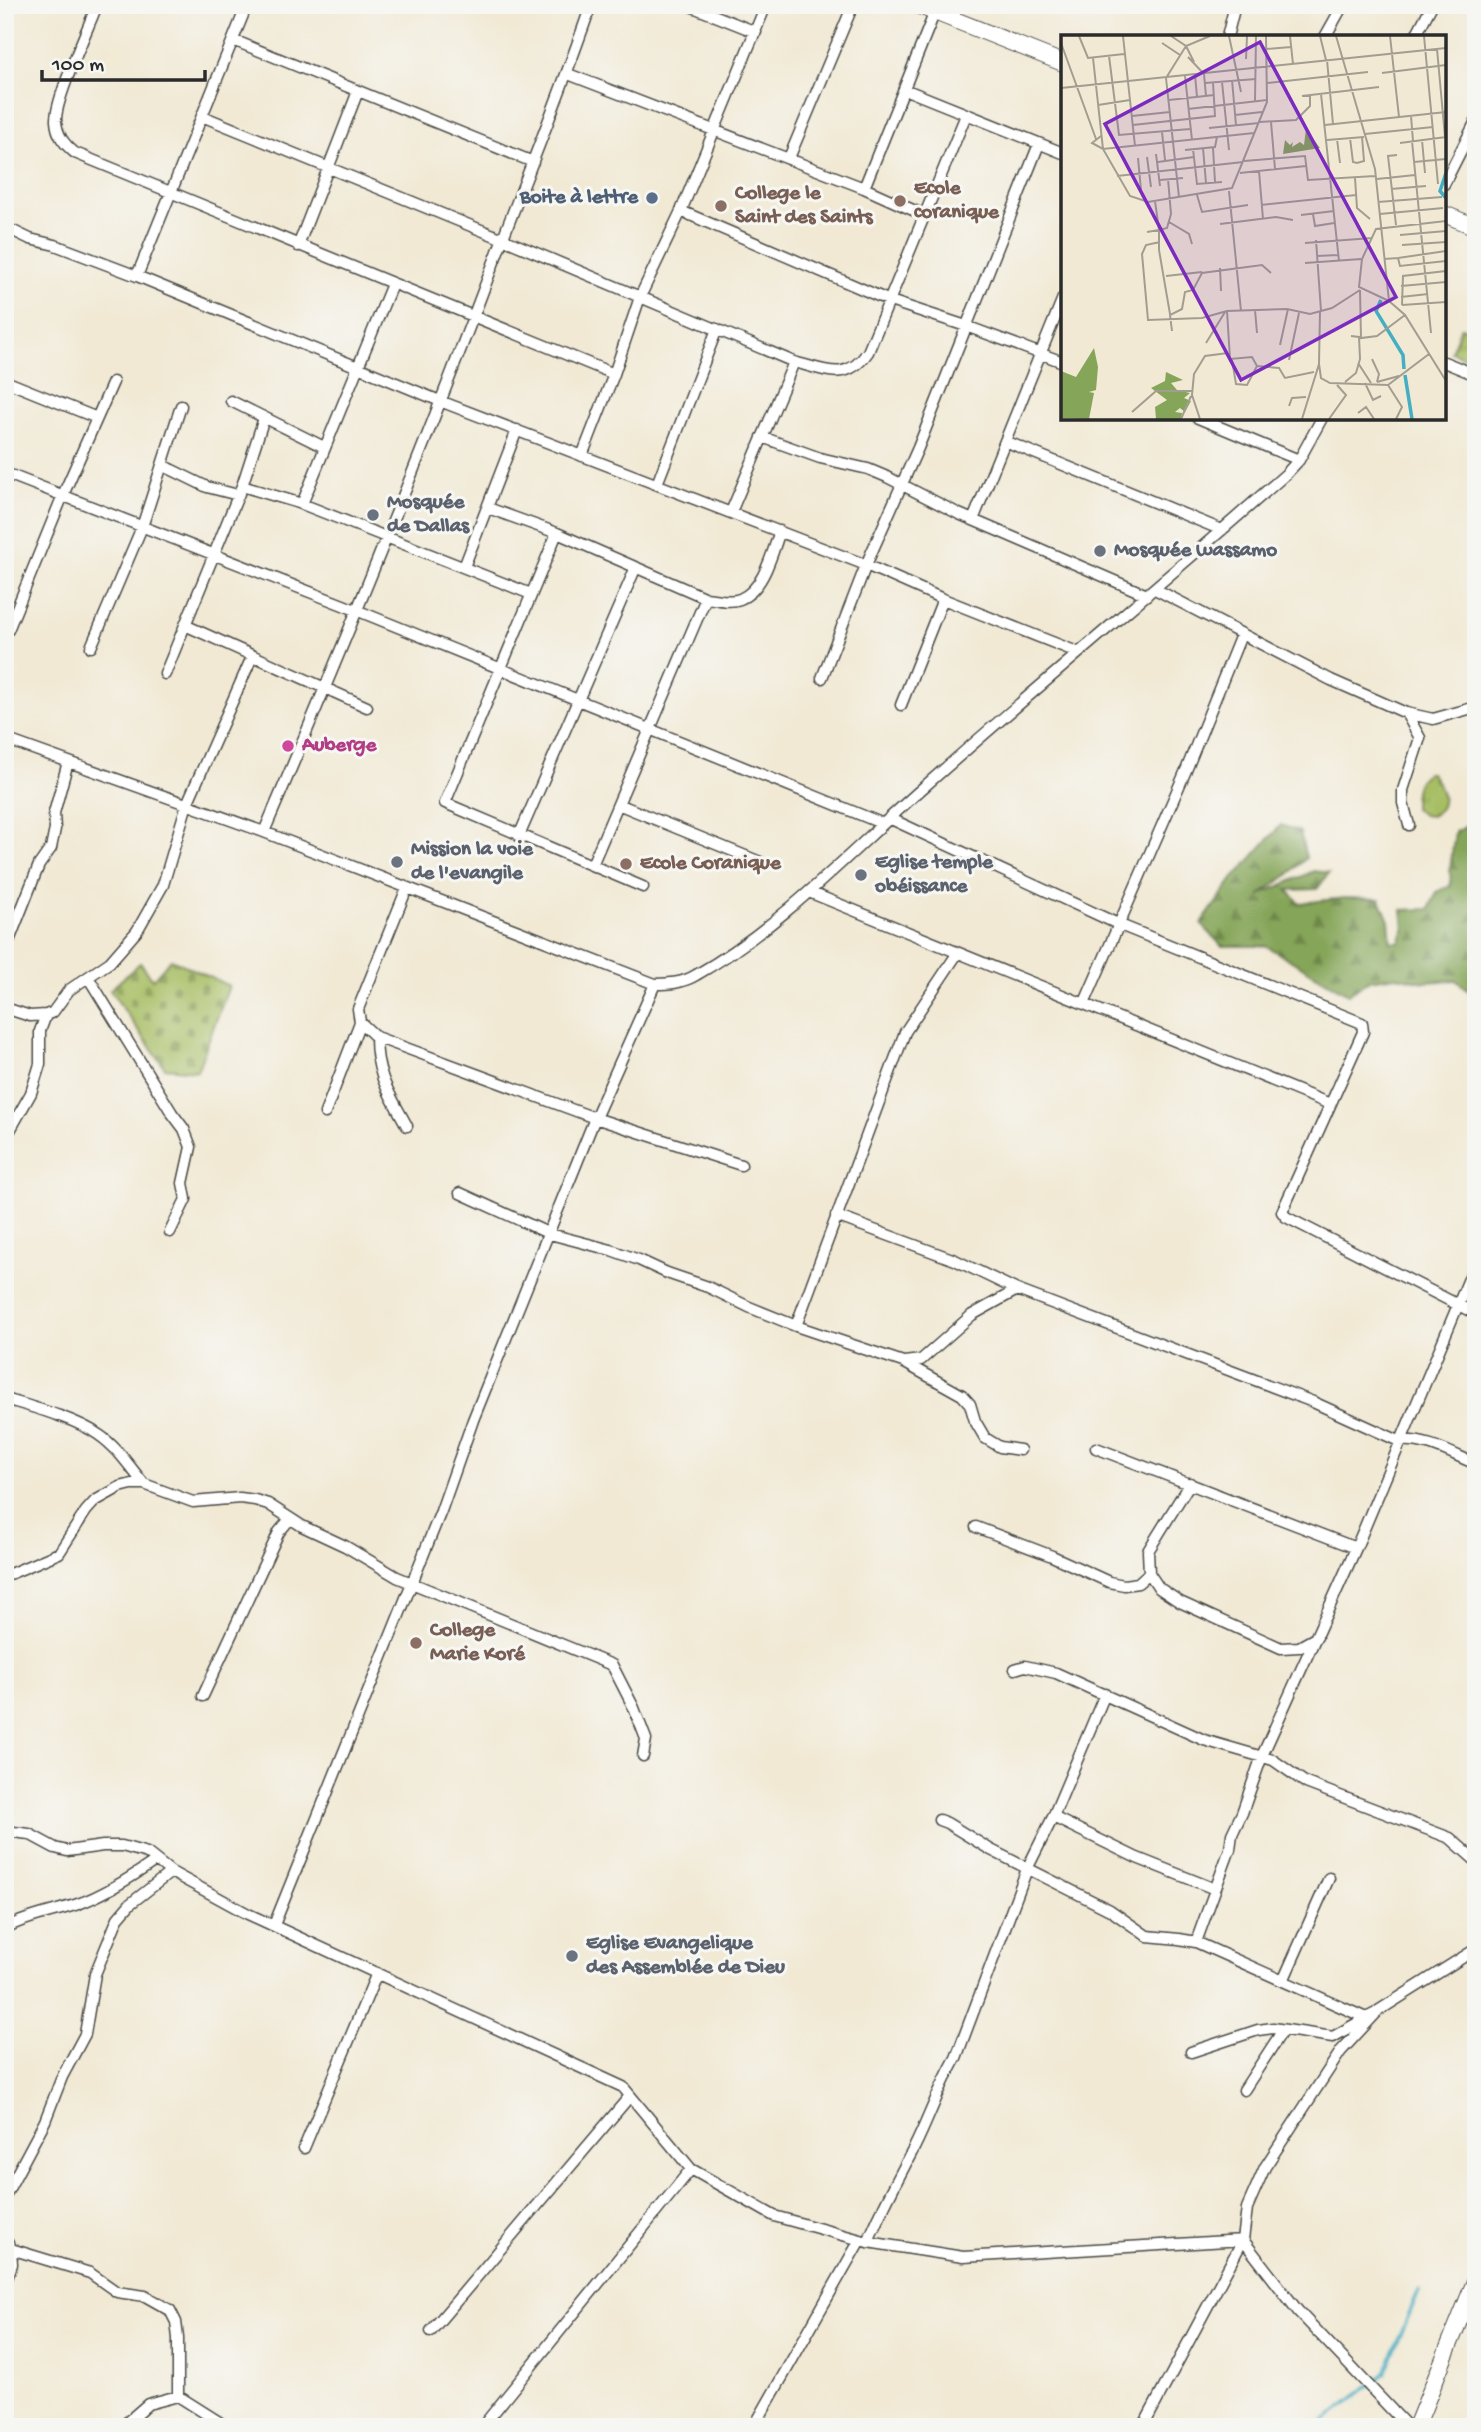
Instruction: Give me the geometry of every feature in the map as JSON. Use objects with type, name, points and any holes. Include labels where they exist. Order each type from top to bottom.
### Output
[{"type":"street","points":[[97,5],[61,98],[56,118],[58,133],[64,144],[75,153],[614,374]]},
{"type":"street","points":[[137,276],[247,5]]},
{"type":"street","points":[[264,832],[325,690],[474,318],[568,74],[591,5]]},
{"type":"street","points":[[688,5],[756,32]]},
{"type":"street","points":[[582,456],[614,374],[640,296],[681,211],[766,5]]},
{"type":"street","points":[[789,158],[853,5]]},
{"type":"street","points":[[917,5],[936,9],[1061,62]]},
{"type":"street","points":[[1228,35],[1235,5]]},
{"type":"street","points":[[1326,35],[1343,5]]},
{"type":"street","points":[[1416,35],[1432,5]]},
{"type":"street","points":[[864,188],[936,9]]},
{"type":"street","points":[[233,40],[533,162]]},
{"type":"street","points":[[568,74],[789,158],[924,215]]},
{"type":"street","points":[[904,89],[1061,152]]},
{"type":"street","points":[[298,246],[358,91]]},
{"type":"street","points":[[202,116],[794,362],[830,372],[847,372],[859,365],[868,352],[966,115]]},
{"type":"street","points":[[1446,180],[1476,121]]},
{"type":"street","points":[[822,678],[1039,144]]},
{"type":"street","points":[[681,211],[890,301],[1061,361]]},
{"type":"street","points":[[1446,215],[1476,227]]},
{"type":"street","points":[[5,227],[30,239],[55,245],[137,276],[440,401],[866,565],[1077,652]]},
{"type":"street","points":[[302,503],[392,284]]},
{"type":"street","points":[[973,520],[1061,303]]},
{"type":"street","points":[[657,484],[718,329]]},
{"type":"street","points":[[731,512],[794,362]]},
{"type":"street","points":[[1446,363],[1476,375]]},
{"type":"street","points":[[5,381],[97,418]]},
{"type":"street","points":[[8,630],[113,382]]},
{"type":"street","points":[[230,401],[324,447]]},
{"type":"street","points":[[91,647],[142,527],[181,406]]},
{"type":"street","points":[[165,674],[187,626],[240,490],[264,418]]},
{"type":"street","points":[[1205,420],[1299,460]]},
{"type":"street","points":[[5,739],[264,832],[655,984],[675,984],[695,976],[744,943],[809,892],[885,820],[1286,474],[1299,460],[1321,420]]},
{"type":"street","points":[[464,567],[517,430]]},
{"type":"street","points":[[762,437],[820,458],[868,469],[973,520],[1151,592],[1331,680],[1406,713],[1433,719],[1476,707]]},
{"type":"street","points":[[1005,441],[1222,530]]},
{"type":"street","points":[[162,465],[207,487],[240,490],[302,503],[531,594]]},
{"type":"street","points":[[5,473],[356,610],[650,731],[885,820],[1119,925],[1362,1023],[1363,1032],[1282,1212],[1286,1217],[1476,1314]]},
{"type":"street","points":[[488,508],[556,533],[706,598],[726,601],[739,600],[751,592],[761,580],[780,531]]},
{"type":"street","points":[[556,533],[445,803],[643,887]]},
{"type":"street","points":[[520,836],[636,567]]},
{"type":"street","points":[[592,865],[706,598]]},
{"type":"street","points":[[901,705],[943,599]]},
{"type":"street","points":[[187,626],[367,707]]},
{"type":"street","points":[[1085,1002],[1187,768],[1241,635]]},
{"type":"street","points":[[5,1007],[30,1016],[46,1016],[53,1012],[69,990],[117,955],[137,931],[163,885],[187,804],[252,657]]},
{"type":"street","points":[[1406,713],[1420,738],[1403,790],[1403,803],[1409,825]]},
{"type":"street","points":[[5,951],[33,886],[39,865],[51,848],[55,829],[54,813],[68,762]]},
{"type":"street","points":[[618,804],[760,862]]},
{"type":"street","points":[[325,1113],[360,1022],[358,1009],[407,888]]},
{"type":"street","points":[[809,892],[957,954],[1085,1002],[1330,1104]]},
{"type":"street","points":[[796,1326],[905,1032],[957,954]]},
{"type":"street","points":[[88,977],[184,1129],[191,1147],[183,1183],[186,1199],[170,1232]]},
{"type":"street","points":[[274,1925],[441,1511],[473,1420],[595,1118],[655,984]]},
{"type":"street","points":[[5,1139],[31,1093],[40,1064],[40,1031],[46,1016]]},
{"type":"street","points":[[360,1022],[376,1037],[488,1080],[741,1165]]},
{"type":"street","points":[[376,1037],[379,1074],[407,1126]]},
{"type":"street","points":[[460,1193],[550,1234],[630,1256],[796,1326],[903,1362],[962,1395],[970,1404],[975,1421],[985,1438],[1000,1447],[1020,1450]]},
{"type":"street","points":[[836,1216],[955,1260],[1017,1290],[1313,1402],[1399,1441],[1426,1443],[1476,1464]]},
{"type":"street","points":[[1196,1942],[1230,1849],[1232,1834],[1262,1756],[1356,1548],[1476,1262]]},
{"type":"street","points":[[903,1362],[921,1360],[972,1315],[1017,1290]]},
{"type":"street","points":[[5,1399],[45,1410],[97,1433],[111,1445],[144,1484]]},
{"type":"street","points":[[1096,1448],[1356,1548]]},
{"type":"street","points":[[5,1576],[59,1553],[95,1501],[132,1483],[144,1484],[193,1502],[240,1498],[255,1500],[268,1504],[290,1519],[345,1546],[397,1577],[612,1665],[646,1739],[643,1756]]},
{"type":"street","points":[[1190,1483],[1148,1551],[1149,1573],[1159,1588],[1180,1602],[1281,1648],[1299,1647],[1317,1637]]},
{"type":"street","points":[[203,1696],[279,1532],[290,1519]]},
{"type":"street","points":[[976,1527],[1052,1556],[1109,1582],[1124,1585],[1138,1583],[1149,1573]]},
{"type":"street","points":[[1015,1669],[1025,1666],[1056,1673],[1204,1740],[1273,1760],[1306,1783],[1450,1838],[1476,1861]]},
{"type":"street","points":[[754,2427],[864,2241],[915,2145],[941,2083],[956,2058],[1027,1869],[1053,1818],[1105,1694]]},
{"type":"street","points":[[1053,1818],[1136,1858],[1215,1889]]},
{"type":"street","points":[[939,1821],[1110,1910],[1147,1936],[1196,1942],[1366,2018]]},
{"type":"street","points":[[5,1831],[29,1834],[67,1852],[122,1846],[147,1853],[171,1872],[248,1914],[623,2087],[691,2169],[774,2216],[864,2241],[963,2257],[1243,2240]]},
{"type":"street","points":[[5,1928],[23,1919],[82,1902],[129,1879],[155,1861]]},
{"type":"street","points":[[5,2196],[45,2121],[62,2077],[85,2034],[94,1974],[118,1918],[130,1904],[171,1872]]},
{"type":"street","points":[[1283,1981],[1329,1878]]},
{"type":"street","points":[[1191,2052],[1258,2030],[1273,2028],[1333,2037],[1476,1949]]},
{"type":"street","points":[[303,2148],[377,1973]]},
{"type":"street","points":[[1143,2427],[1243,2240],[1247,2208],[1265,2167],[1341,2051],[1378,2011]]},
{"type":"street","points":[[1244,2090],[1283,2030]]},
{"type":"street","points":[[432,2330],[631,2096]]},
{"type":"street","points":[[482,2427],[691,2169]]},
{"type":"street","points":[[1243,2240],[1298,2311],[1408,2427]]},
{"type":"street","points":[[5,2284],[12,2264],[8,2244]]},
{"type":"street","points":[[8,2244],[90,2273],[117,2292],[145,2296],[170,2310],[176,2322],[178,2338],[177,2396]]},
{"type":"street","points":[[1416,2427],[1476,2279]]},
{"type":"street","points":[[118,2427],[148,2404],[177,2396],[227,2427]]},
{"type":"green space","points":[[1461,327],[1476,333],[1476,362],[1451,352]]},
{"type":"green space","points":[[1427,773],[1434,778],[1442,796],[1441,807],[1431,816],[1423,815],[1414,808],[1417,784]]},
{"type":"green space","points":[[1473,823],[1476,828],[1476,997],[1456,980],[1425,982],[1396,976],[1369,980],[1348,994],[1266,946],[1222,946],[1201,924],[1233,879],[1281,825],[1300,832],[1306,858],[1287,876],[1259,895],[1314,871],[1329,873],[1317,889],[1287,890],[1300,903],[1345,898],[1380,899],[1389,921],[1391,942],[1399,942],[1404,929],[1402,910],[1429,909],[1437,892],[1451,885],[1450,869],[1455,832]]},
{"type":"green space","points":[[171,959],[229,986],[197,1071],[165,1068],[110,990],[140,963],[153,979]]},
{"type":"waterway","points":[[1317,2427],[1385,2373],[1419,2290]]},
{"type":"place","name":"Boite à lettre","points":[[652,198]]},
{"type":"place","name":"Ecole coranique","points":[[900,201]]},
{"type":"place","name":"College le Saint des Saints","points":[[721,206]]},
{"type":"place","name":"Mosquée de Dallas","points":[[373,515]]},
{"type":"place","name":"Mosquée wassamo","points":[[1100,551]]},
{"type":"place","name":"Auberge","points":[[288,746]]},
{"type":"place","name":"Mission la voie de l'evangile","points":[[397,862]]},
{"type":"place","name":"Ecole Coranique","points":[[626,864]]},
{"type":"place","name":"Eglise temple obéissance","points":[[861,875]]},
{"type":"place","name":"College Marie Koré","points":[[416,1643]]},
{"type":"place","name":"Eglise Evangelique des Assemblée de Dieu","points":[[572,1956]]}]
